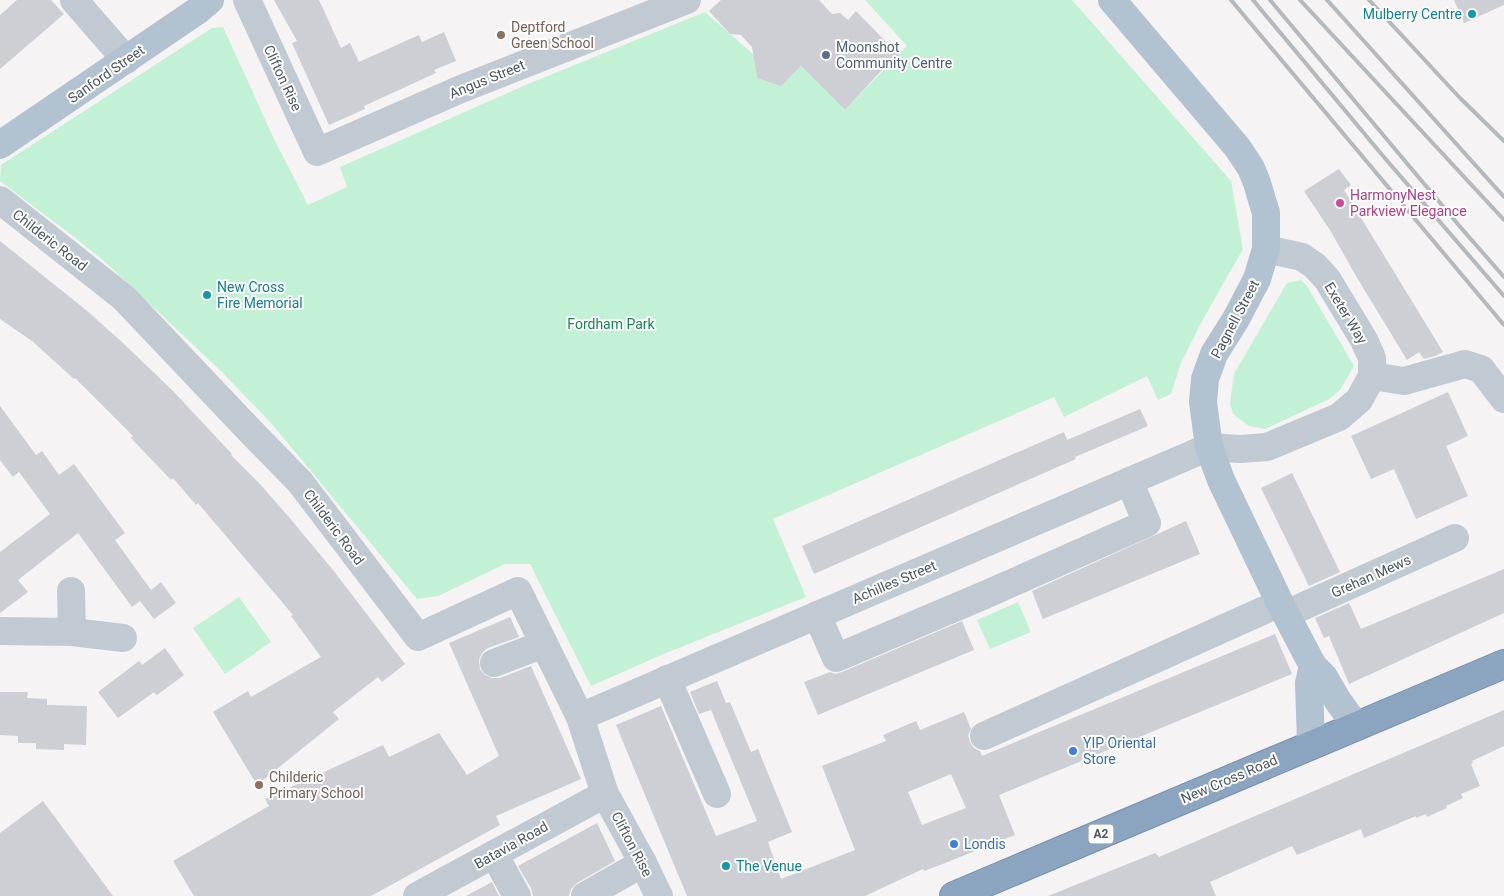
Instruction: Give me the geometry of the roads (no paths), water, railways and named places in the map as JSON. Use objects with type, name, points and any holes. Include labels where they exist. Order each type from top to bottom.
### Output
[{"type":"highway","name":"New Cross Road","points":[[954,896],[1504,664]]},
{"type":"main road","name":"Sanford Street","points":[[0,145],[197,11],[210,0]]},
{"type":"main road","name":"Pagnell Street","points":[[1112,0],[1237,147],[1251,168],[1258,183],[1266,213],[1266,249],[1257,279],[1236,319],[1214,354],[1205,379],[1203,402],[1209,447],[1221,480],[1283,609],[1313,666],[1324,677],[1356,726]]},
{"type":"main road","points":[[1311,744],[1309,683],[1313,666]]},
{"type":"street","points":[[74,0],[126,60]]},
{"type":"street","name":"Angus Street","points":[[317,152],[461,89],[687,0]]},
{"type":"street","name":"Clifton Rise","points":[[248,2],[317,152]]},
{"type":"street","name":"Childeric Road","points":[[0,200],[124,298],[300,482],[418,637],[518,591],[580,716],[605,794]]},
{"type":"street","name":"Exeter Way","points":[[1266,249],[1302,257],[1315,266],[1327,279],[1364,340],[1372,358],[1372,376]]},
{"type":"street","points":[[1209,447],[1240,449],[1267,447],[1339,417],[1359,400],[1372,376],[1404,381],[1465,364],[1481,369],[1504,398]]},
{"type":"street","name":"Achilles Street","points":[[580,716],[1209,447]]},
{"type":"street","points":[[818,615],[836,658],[987,594],[1147,523],[1129,481]]},
{"type":"street","name":"Grehan Mews","points":[[984,736],[1455,538]]},
{"type":"street","points":[[71,591],[72,632]]},
{"type":"street","points":[[0,631],[72,632],[123,638]]},
{"type":"street","points":[[494,663],[544,644]]},
{"type":"street","points":[[667,679],[717,794]]},
{"type":"street","name":"Clifton Rise","points":[[605,794],[644,863],[658,896]]},
{"type":"street","name":"Batavia Road","points":[[417,896],[605,794]]},
{"type":"street","points":[[494,854],[517,896]]},
{"type":"street","points":[[585,896],[644,863]]},
{"type":"railway","points":[[1231,0],[1504,325]]},
{"type":"railway","points":[[1253,0],[1383,156],[1504,296]]},
{"type":"railway","points":[[1270,0],[1504,277]]},
{"type":"railway","points":[[1300,0],[1504,220]]},
{"type":"railway","points":[[1327,0],[1504,197]]},
{"type":"railway","points":[[1369,0],[1460,98],[1504,141]]},
{"type":"place","name":"Mulberry Centre","points":[[1472,14]]},
{"type":"place","name":"Deptford Green School","points":[[501,35]]},
{"type":"place","name":"Moonshot Community Centre","points":[[826,55]]},
{"type":"place","name":"HarmonyNest Parkview Elegance","points":[[1340,203]]},
{"type":"place","name":"New Cross Fire Memorial","points":[[207,295]]},
{"type":"place","name":"YIP Oriental Store","points":[[1073,751]]},
{"type":"place","name":"Childeric Primary School","points":[[259,785]]},
{"type":"place","name":"Londis","points":[[954,844]]},
{"type":"place","name":"The Venue","points":[[726,866]]},
{"type":"park label","name":"Fordham Park","points":[[611,324]]}]
